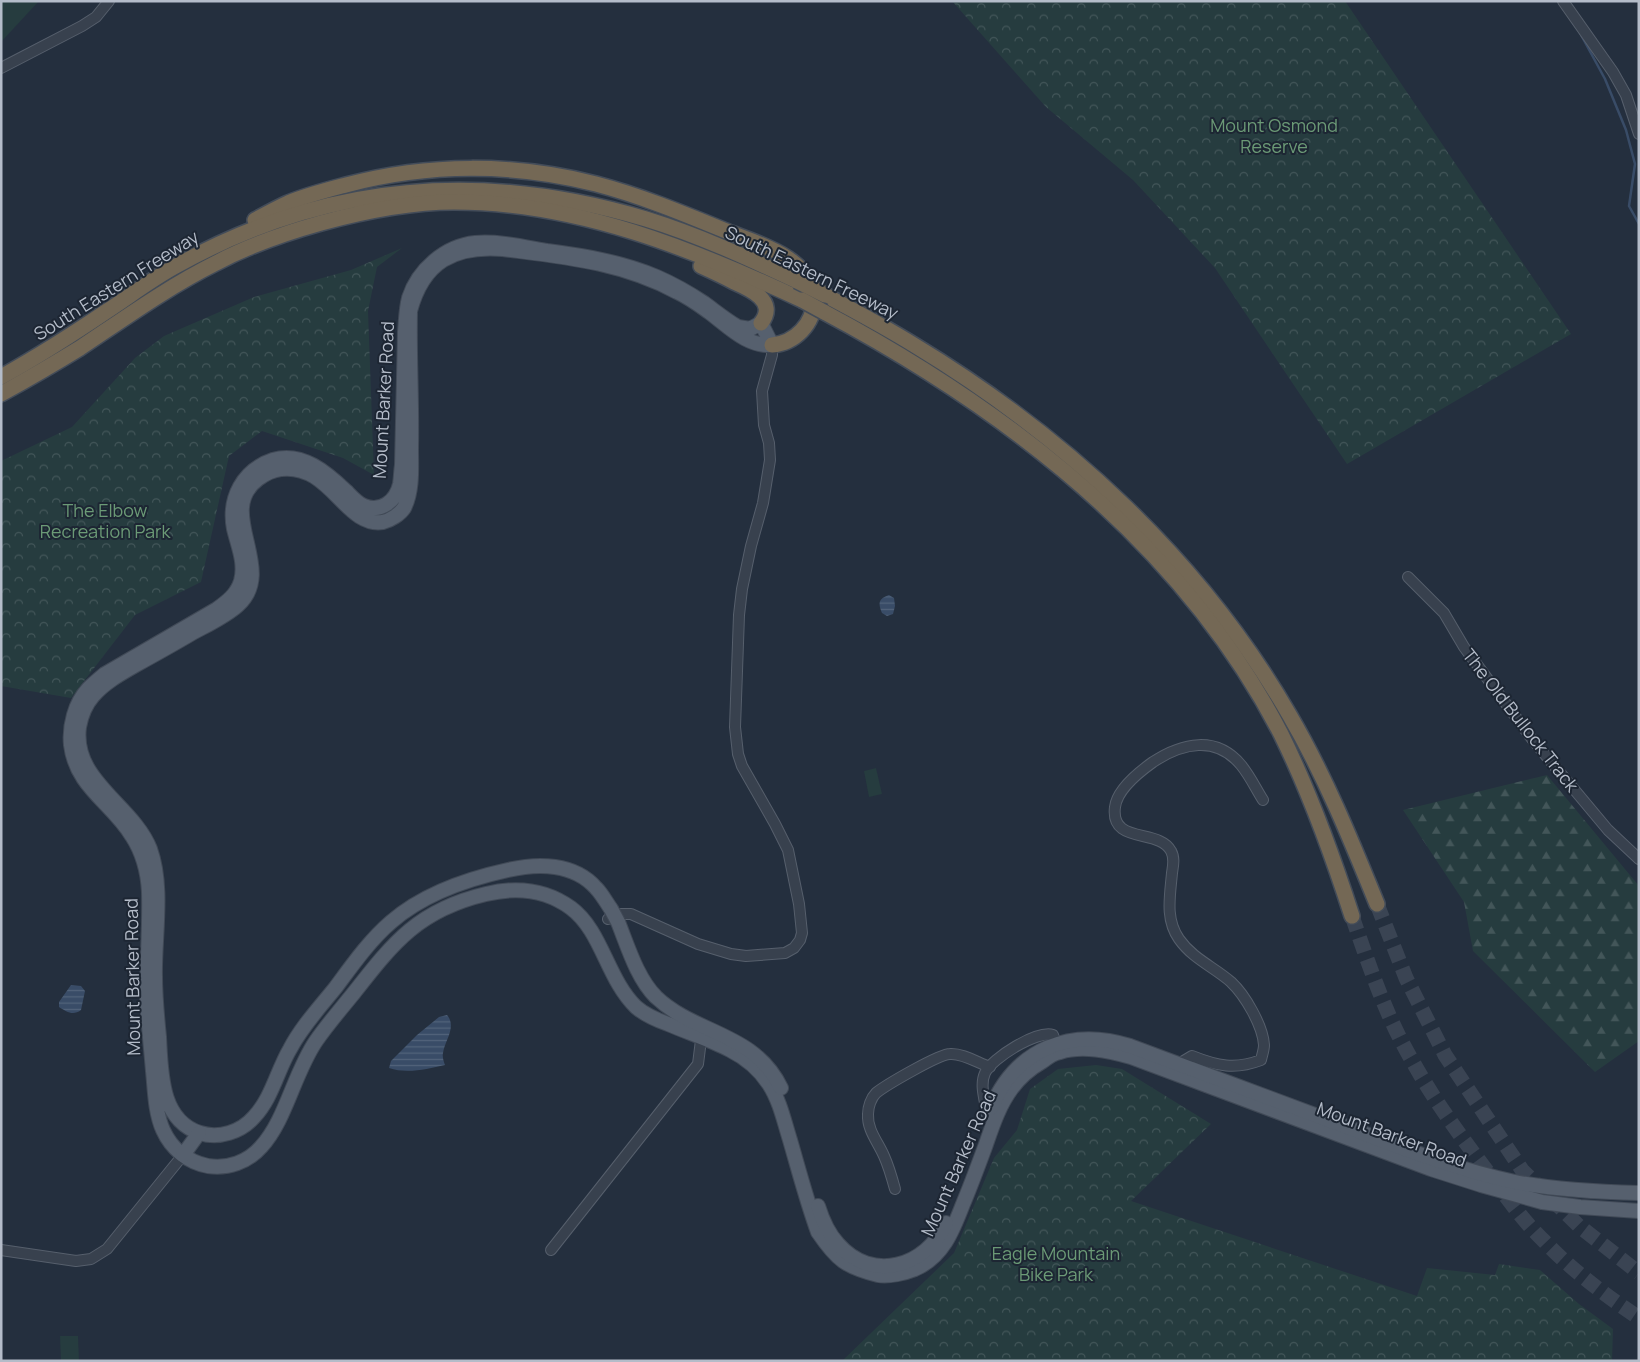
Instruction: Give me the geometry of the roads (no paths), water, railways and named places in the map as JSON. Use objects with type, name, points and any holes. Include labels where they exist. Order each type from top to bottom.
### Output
[{"type":"highway","points":[[174,267],[217,236],[290,202],[336,187],[384,176],[434,169],[468,168],[529,172],[598,185],[654,203],[735,234],[792,260],[803,271],[808,280],[813,292],[813,309],[808,322],[798,334],[772,348]]},
{"type":"highway","name":"South Eastern Freeway","points":[[1,377],[72,334],[174,267],[247,231],[286,217],[365,198],[446,189],[488,190],[568,199],[647,219],[722,247],[825,295],[914,345],[1016,413],[1098,480],[1140,520],[1226,619],[1267,678],[1310,751],[1331,794],[1377,904]]},
{"type":"highway","name":"South Eastern Freeway","points":[[1,394],[80,348],[182,280],[218,262],[256,244],[293,231],[373,210],[413,204],[454,202],[494,204],[535,209],[613,225],[653,237],[729,267],[802,300],[916,364],[1011,429],[1106,507],[1168,572],[1189,597],[1229,649],[1260,697],[1298,769],[1314,807],[1329,845],[1352,916]]},
{"type":"highway","points":[[454,202],[599,229],[670,253],[713,271],[756,294],[763,300],[766,307],[766,315],[761,323]]},
{"type":"main road","name":"Mount Barker Road","points":[[761,323],[750,329],[738,327],[679,288],[650,274],[613,262],[489,243],[474,244],[448,251],[437,258],[415,284],[406,310],[402,465],[400,484],[394,498],[387,505],[376,508],[363,506],[321,470],[310,463],[298,460],[274,460],[253,471],[244,479],[237,490],[234,500],[234,527],[243,569],[237,591],[231,599],[217,610],[105,674],[88,688],[80,700],[71,726],[70,741],[74,757],[85,782],[131,834],[146,869],[148,892],[147,1000],[156,1097],[163,1130],[173,1146],[183,1156],[202,1165],[218,1166],[235,1164],[252,1156],[264,1144],[275,1128],[296,1078],[315,1042],[386,952],[425,918],[454,902],[503,890],[526,890],[560,901],[574,910],[594,936],[621,990],[638,1008],[652,1018],[744,1046],[760,1057],[779,1084],[788,1102],[822,1218],[837,1243],[849,1254],[861,1261],[884,1265],[904,1264],[924,1253],[934,1243],[950,1213],[987,1115],[1000,1088],[1024,1062],[1040,1051],[1058,1048],[1102,1050],[1177,1069],[1442,1173],[1514,1188],[1639,1193]]},
{"type":"main road","name":"Mount Barker Road","points":[[772,348],[744,339],[707,310],[679,292],[619,268],[503,248],[462,250],[439,262],[430,271],[419,288],[410,311],[410,466],[408,497],[403,510],[395,517],[383,522],[370,521],[351,509],[321,480],[297,468],[273,470],[262,475],[251,485],[243,502],[242,522],[253,572],[248,592],[243,600],[215,621],[104,685],[89,701],[79,729],[81,754],[87,767],[105,792],[139,828],[151,853],[157,888],[155,992],[162,1080],[170,1106],[180,1121],[199,1133],[228,1134],[238,1130],[250,1122],[266,1101],[286,1056],[299,1034],[364,950],[394,919],[440,891],[515,868],[539,865],[578,873],[596,887],[636,966],[657,998],[702,1032],[740,1055],[757,1068],[770,1086],[780,1106],[818,1232],[830,1250],[843,1262],[856,1269],[882,1276],[908,1272],[929,1261],[943,1248],[954,1229],[995,1118],[1004,1100],[1024,1074],[1058,1048]]},
{"type":"main road","points":[[761,323],[772,348]]},
{"type":"main road","points":[[180,1121],[176,1126],[175,1134],[183,1156]]},
{"type":"main road","points":[[183,1156],[199,1133]]},
{"type":"main road","name":"Mount Barker Road","points":[[1514,1188],[1542,1202],[1639,1211]]},
{"type":"street","points":[[1,68],[82,26],[96,17],[109,1]]},
{"type":"street","points":[[1563,1],[1626,95],[1639,134]]},
{"type":"street","points":[[612,917],[621,914],[631,914],[698,944],[731,954],[746,956],[785,952],[794,948],[800,940],[802,922],[788,850],[771,815],[742,766],[738,754],[735,727],[739,616],[742,589],[763,503],[770,460],[769,443],[764,425],[762,391],[772,348]]},
{"type":"street","name":"The Old Bullock Track","points":[[1408,577],[1444,612],[1464,647],[1532,739],[1608,830],[1639,860]]},
{"type":"street","points":[[1177,1069],[1186,1058],[1192,1056],[1226,1067],[1253,1063],[1261,1060],[1264,1043],[1257,1022],[1239,991],[1221,975],[1199,960],[1186,948],[1174,931],[1169,905],[1174,861],[1170,848],[1157,841],[1120,828],[1114,818],[1115,805],[1129,783],[1142,770],[1179,748],[1194,745],[1208,746],[1221,750],[1231,756],[1246,772],[1263,800]]},
{"type":"street","points":[[551,1250],[698,1064],[702,1032]]},
{"type":"street","points":[[987,1115],[983,1088],[985,1073],[990,1067],[1013,1048],[1040,1035],[1048,1033],[1053,1035],[1058,1048]]},
{"type":"street","points":[[895,1189],[887,1164],[872,1135],[869,1124],[870,1104],[876,1094],[931,1060],[950,1054],[990,1067]]},
{"type":"street","points":[[1,1250],[69,1261],[91,1259],[106,1250],[183,1156]]},
{"type":"water","points":[[889,595],[894,598],[895,606],[893,614],[887,616],[882,613],[880,602]]},
{"type":"water","points":[[71,985],[81,986],[85,991],[81,1010],[75,1013],[67,1012],[59,1007],[59,1002]]},
{"type":"water","points":[[447,1015],[450,1020],[451,1029],[444,1048],[443,1059],[445,1065],[410,1071],[389,1068],[391,1061],[417,1035],[439,1017]]},
{"type":"waterway","points":[[1580,33],[1605,79],[1626,130],[1635,164],[1629,206],[1639,224]]},
{"type":"tunnel","points":[[1377,904],[1406,978],[1445,1055],[1522,1170],[1579,1226],[1639,1273]]},
{"type":"tunnel","points":[[1352,916],[1394,1027],[1421,1077],[1459,1134],[1509,1201],[1537,1234],[1578,1273],[1639,1318]]},
{"type":"park label","name":"Mount Osmond Reserve","points":[[1274,135]]},
{"type":"park label","name":"The Elbow Recreation Park","points":[[105,520]]},
{"type":"park label","name":"Eagle Mountain Bike Park","points":[[1056,1263]]}]
